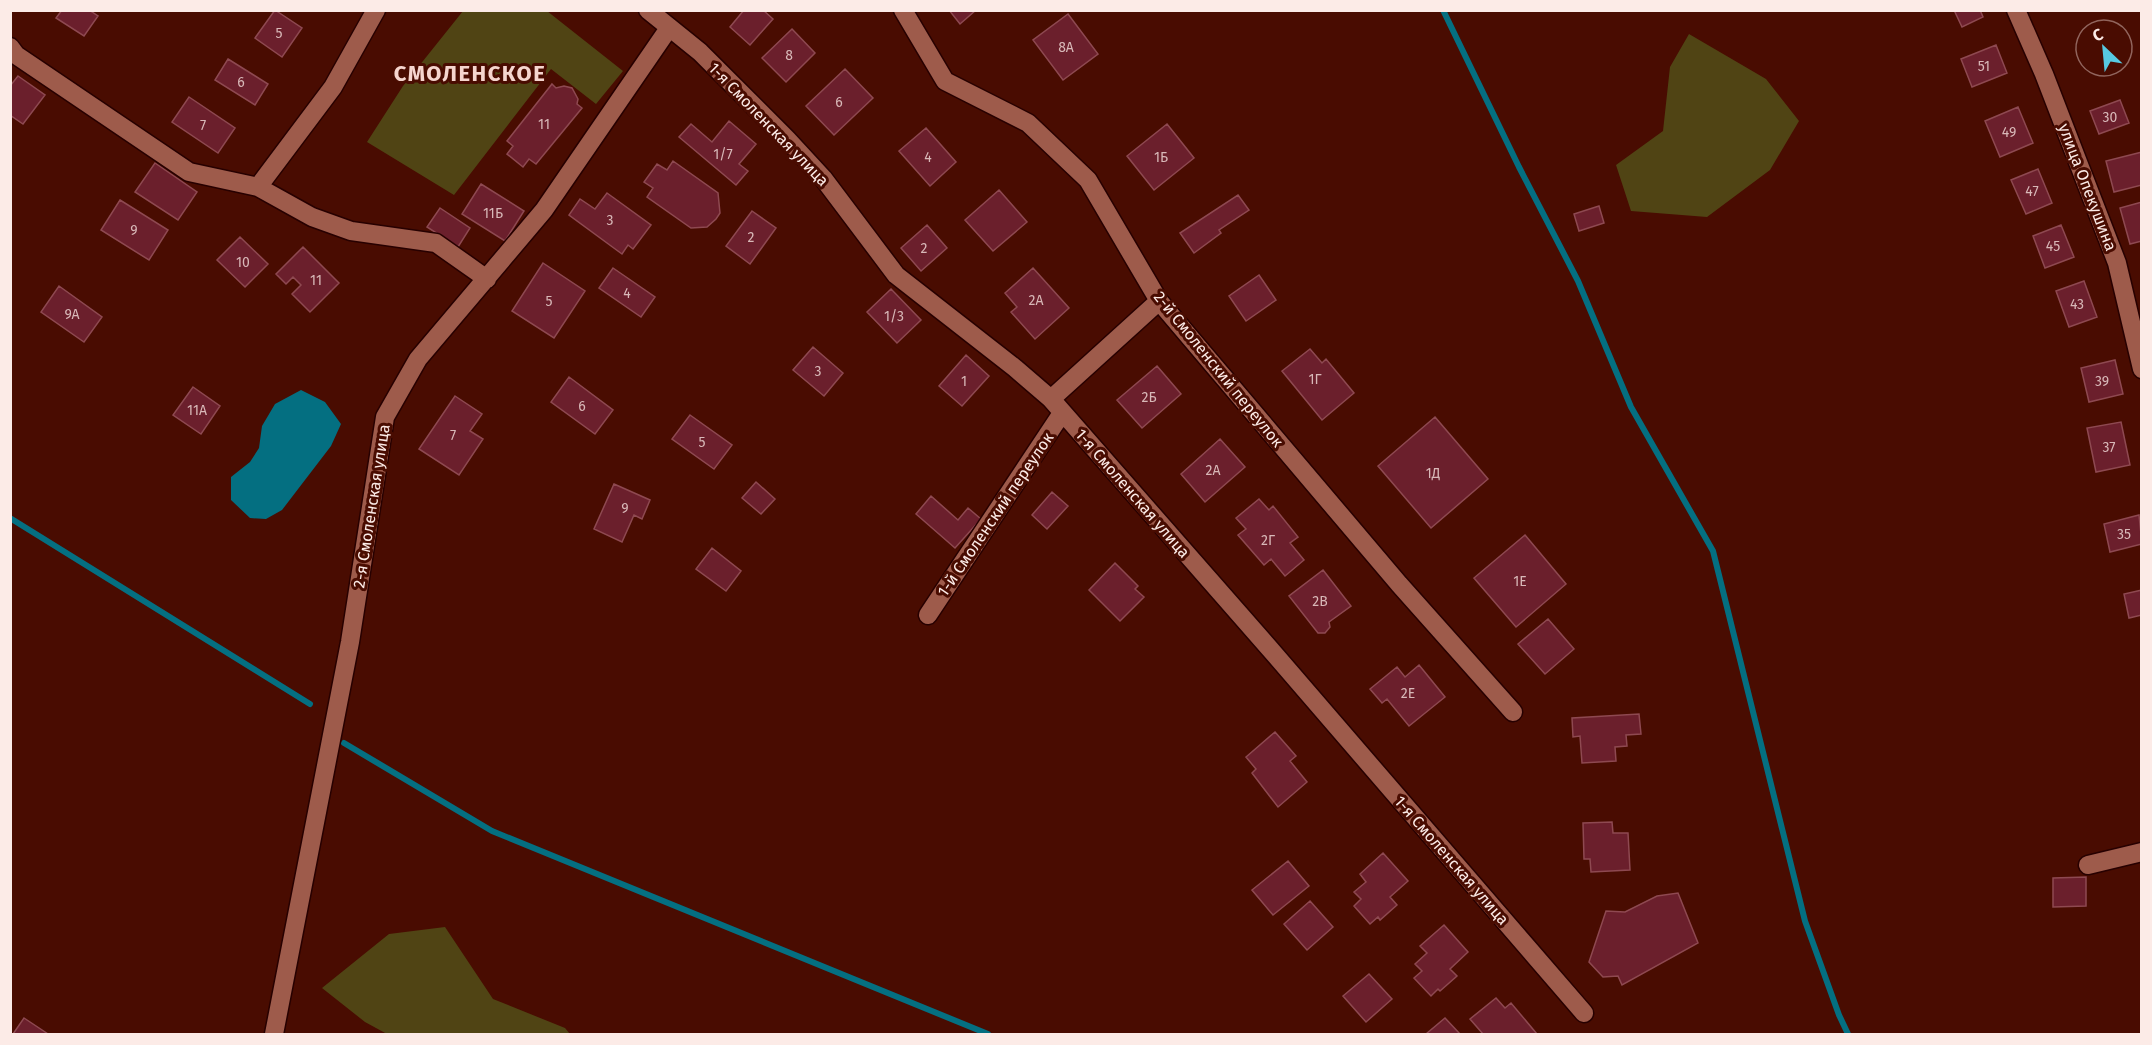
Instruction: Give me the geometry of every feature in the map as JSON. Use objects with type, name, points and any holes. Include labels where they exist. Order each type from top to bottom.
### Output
[{"type":"street","points":[[258,187],[333,87],[376,10]]},
{"type":"street","name":"1-я Смоленская улица","points":[[648,10],[700,52],[802,155],[823,178],[896,275],[1015,368],[1056,406],[1270,649],[1584,1013]]},
{"type":"street","name":"2-й Смоленский переулок","points":[[903,10],[945,81],[1028,123],[1088,180],[1160,300],[1398,584],[1513,712]]},
{"type":"street","name":"улица Опекушина","points":[[2016,10],[2044,74],[2117,263],[2142,369]]},
{"type":"street","name":"2-я Смоленская улица","points":[[274,1035],[351,642],[385,417],[418,359],[544,210],[669,28]]},
{"type":"street","points":[[10,47],[16,55],[189,172],[258,187],[312,217],[351,231],[436,243],[487,279]]},
{"type":"street","name":"1-й Смоленский переулок","points":[[928,615],[1056,406],[1160,300]]},
{"type":"street","points":[[2088,865],[2142,852]]},
{"type":"shaded area","points":[[463,11],[547,11],[623,71],[596,104],[551,69],[454,195],[367,142],[403,86]]},
{"type":"shaded area","points":[[1689,34],[1766,79],[1799,121],[1770,170],[1707,217],[1631,211],[1616,165],[1663,131],[1670,67]]},
{"type":"shaded area","points":[[445,927],[493,999],[565,1028],[570,1034],[387,1034],[365,1022],[322,988],[389,934]]},
{"type":"water","points":[[301,390],[325,402],[341,424],[331,446],[282,510],[266,519],[250,518],[231,500],[231,477],[250,462],[259,448],[262,426],[275,404]]},
{"type":"building","points":[[62,10],[89,10],[98,16],[84,36],[56,18]]},
{"type":"building","points":[[275,10],[302,28],[282,57],[255,38]]},
{"type":"building","points":[[744,10],[763,10],[773,19],[750,45],[730,27]]},
{"type":"building","points":[[949,10],[976,10],[960,24]]},
{"type":"building","points":[[1954,10],[1980,10],[1983,17],[1962,27]]},
{"type":"building","points":[[1068,14],[1098,54],[1063,80],[1033,40]]},
{"type":"building","points":[[792,29],[815,53],[786,82],[762,58]]},
{"type":"building","points":[[1996,45],[2007,73],[1972,87],[1961,59]]},
{"type":"building","points":[[228,59],[268,84],[255,105],[215,80]]},
{"type":"building","points":[[845,69],[873,98],[834,135],[806,106]]},
{"type":"building","points":[[18,76],[45,95],[23,124],[10,115],[10,86]]},
{"type":"building","points":[[552,84],[556,88],[564,86],[572,88],[578,99],[577,104],[582,108],[536,164],[529,159],[523,167],[507,154],[513,146],[507,141]]},
{"type":"building","points":[[189,97],[235,128],[218,153],[172,122]]},
{"type":"building","points":[[2120,100],[2129,123],[2099,134],[2090,111]]},
{"type":"building","points":[[2018,107],[2033,143],[2000,157],[1985,121]]},
{"type":"building","points":[[729,121],[756,144],[739,164],[748,171],[736,185],[679,137],[691,124],[712,142]]},
{"type":"building","points":[[1167,124],[1194,158],[1154,190],[1127,156]]},
{"type":"building","points":[[926,128],[956,162],[930,186],[899,151]]},
{"type":"building","points":[[2142,152],[2142,185],[2114,192],[2106,161]]},
{"type":"building","points":[[673,161],[718,193],[720,213],[707,227],[691,228],[647,197],[653,188],[644,182],[657,164],[667,170]]},
{"type":"building","points":[[155,163],[197,192],[178,220],[135,192]]},
{"type":"building","points":[[2038,169],[2052,203],[2026,214],[2011,180]]},
{"type":"building","points":[[481,184],[524,211],[505,241],[462,214]]},
{"type":"building","points":[[999,190],[1027,222],[993,251],[965,220]]},
{"type":"building","points":[[607,193],[651,225],[633,249],[628,245],[622,254],[569,215],[580,199],[595,209]]},
{"type":"building","points":[[1238,195],[1249,210],[1219,230],[1221,233],[1194,253],[1180,233]]},
{"type":"building","points":[[120,200],[168,230],[149,260],[101,230]]},
{"type":"building","points":[[2142,202],[2142,241],[2130,244],[2120,208]]},
{"type":"building","points":[[1599,206],[1604,223],[1579,231],[1574,214]]},
{"type":"building","points":[[440,208],[470,228],[458,247],[427,227]]},
{"type":"building","points":[[752,211],[776,228],[750,264],[726,246]]},
{"type":"building","points":[[927,225],[947,248],[921,271],[901,248]]},
{"type":"building","points":[[2061,225],[2074,257],[2045,268],[2033,236]]},
{"type":"building","points":[[240,237],[268,264],[245,287],[217,260]]},
{"type":"building","points":[[303,247],[339,283],[310,312],[292,294],[301,285],[293,277],[286,284],[276,274]]},
{"type":"building","points":[[543,263],[585,291],[554,338],[512,311]]},
{"type":"building","points":[[613,268],[655,297],[641,317],[599,288]]},
{"type":"building","points":[[1033,268],[1069,308],[1035,339],[1011,312],[1017,307],[1005,293]]},
{"type":"building","points":[[1259,275],[1276,300],[1246,321],[1229,296]]},
{"type":"building","points":[[2084,281],[2097,317],[2069,327],[2056,291]]},
{"type":"building","points":[[59,286],[102,317],[84,342],[41,312]]},
{"type":"building","points":[[891,289],[921,320],[897,343],[867,312]]},
{"type":"building","points":[[813,347],[843,373],[824,396],[793,370]]},
{"type":"building","points":[[1310,349],[1322,363],[1326,359],[1354,393],[1322,420],[1282,371]]},
{"type":"building","points":[[966,355],[989,376],[962,406],[939,386]]},
{"type":"building","points":[[2115,360],[2123,394],[2089,402],[2081,368]]},
{"type":"building","points":[[1157,366],[1181,394],[1142,428],[1117,400]]},
{"type":"building","points":[[569,377],[613,410],[595,434],[551,402]]},
{"type":"building","points":[[193,387],[220,406],[201,434],[173,415]]},
{"type":"building","points":[[455,396],[482,414],[470,431],[483,439],[459,475],[419,449]]},
{"type":"building","points":[[690,415],[732,445],[714,469],[672,439]]},
{"type":"building","points":[[1435,417],[1488,479],[1431,528],[1378,466]]},
{"type":"building","points":[[2121,422],[2130,465],[2096,472],[2087,428]]},
{"type":"building","points":[[1220,439],[1245,467],[1205,502],[1181,474]]},
{"type":"building","points":[[756,482],[775,499],[761,514],[742,498]]},
{"type":"building","points":[[614,484],[650,500],[642,519],[634,515],[622,542],[594,529]]},
{"type":"building","points":[[1052,492],[1068,506],[1047,529],[1032,515]]},
{"type":"building","points":[[931,496],[958,520],[968,508],[981,519],[955,548],[916,514]]},
{"type":"building","points":[[1259,499],[1269,510],[1273,506],[1298,537],[1290,543],[1304,560],[1285,576],[1271,559],[1264,565],[1238,535],[1246,529],[1236,518]]},
{"type":"building","points":[[2139,515],[2142,544],[2110,552],[2104,524]]},
{"type":"building","points":[[1525,535],[1566,584],[1516,627],[1474,578]]},
{"type":"building","points":[[712,548],[741,571],[726,591],[696,569]]},
{"type":"building","points":[[1115,563],[1138,586],[1135,589],[1144,597],[1120,621],[1089,590]]},
{"type":"building","points":[[1323,570],[1351,606],[1329,622],[1330,627],[1325,633],[1318,633],[1289,596]]},
{"type":"building","points":[[2142,590],[2142,615],[2129,618],[2124,594]]},
{"type":"building","points":[[1548,619],[1574,649],[1545,674],[1518,644]]},
{"type":"building","points":[[1419,665],[1445,697],[1409,726],[1387,699],[1382,703],[1370,689],[1397,667],[1405,677]]},
{"type":"building","points":[[1639,714],[1641,734],[1626,735],[1627,746],[1615,747],[1616,761],[1582,763],[1580,736],[1573,737],[1572,718]]},
{"type":"building","points":[[1275,732],[1296,756],[1290,761],[1307,782],[1278,807],[1252,773],[1256,769],[1246,757]]},
{"type":"building","points":[[1612,822],[1613,833],[1628,833],[1630,870],[1591,872],[1590,859],[1584,859],[1583,823]]},
{"type":"building","points":[[1383,853],[1408,881],[1390,897],[1397,905],[1380,920],[1378,917],[1370,924],[1354,906],[1361,899],[1354,892],[1366,882],[1360,874]]},
{"type":"building","points":[[1288,861],[1309,886],[1273,915],[1252,890]]},
{"type":"building","points":[[2086,877],[2086,906],[2053,907],[2053,878]]},
{"type":"building","points":[[1678,893],[1698,943],[1622,985],[1618,976],[1603,977],[1589,962],[1606,911],[1625,912],[1657,896]]},
{"type":"building","points":[[1310,901],[1333,927],[1307,950],[1284,924]]},
{"type":"building","points":[[1444,925],[1468,952],[1450,969],[1457,976],[1431,996],[1414,978],[1422,971],[1415,964],[1427,953],[1420,946]]},
{"type":"building","points":[[1369,974],[1392,999],[1366,1022],[1343,996]]},
{"type":"building","points":[[1496,998],[1505,1008],[1511,1003],[1537,1034],[1483,1034],[1470,1019]]},
{"type":"building","points":[[24,1018],[48,1034],[13,1034]]},
{"type":"building","points":[[1445,1018],[1460,1034],[1426,1034]]},
{"type":"waterway","points":[[1443,10],[1519,167],[1578,281],[1631,407],[1713,551],[1805,921],[1848,1034]]},
{"type":"waterway","points":[[10,518],[310,704]]},
{"type":"waterway","points":[[344,743],[492,831],[988,1034]]},
{"type":"district","name":"СМОЛЕНСКОЕ","points":[[470,73]]}]
